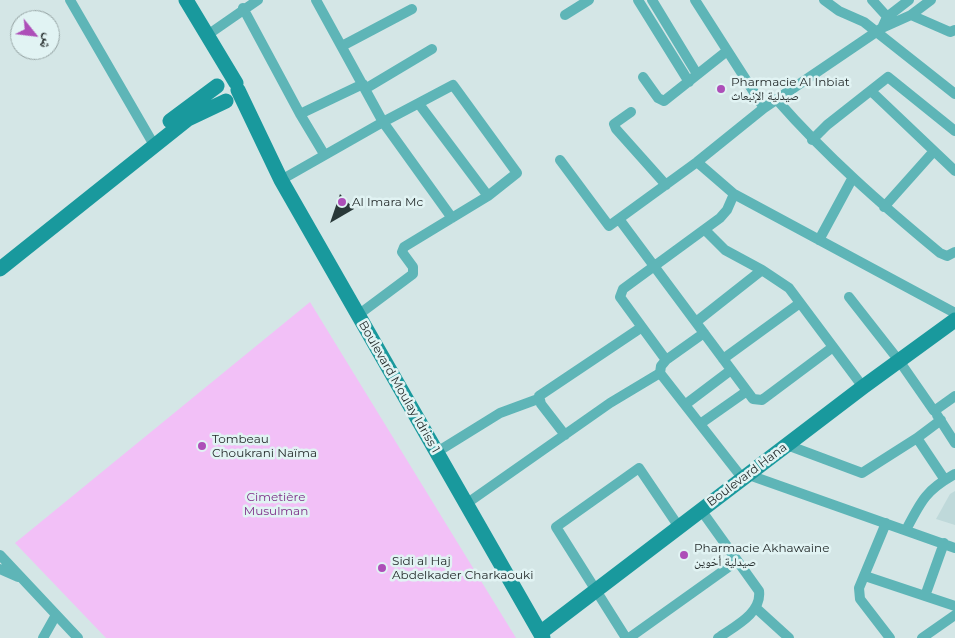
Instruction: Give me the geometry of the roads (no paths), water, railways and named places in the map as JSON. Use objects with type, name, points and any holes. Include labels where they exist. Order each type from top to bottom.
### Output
[{"type":"main road","points":[[186,0],[206,36],[233,94]]},
{"type":"main road","points":[[206,36],[218,84],[218,96],[233,94]]},
{"type":"main road","points":[[0,268],[218,84]]},
{"type":"main road","points":[[0,258],[152,141],[233,94]]},
{"type":"main road","name":"Boulevard Moulay Idriss 1","points":[[233,94],[258,134],[281,180],[542,635]]},
{"type":"main road","name":"Boulevard Hana","points":[[542,635],[595,590],[863,387],[900,362],[955,320]]},
{"type":"street","points":[[70,0],[152,141]]},
{"type":"street","points":[[206,36],[243,8],[257,0]]},
{"type":"street","points":[[316,0],[383,122],[452,218]]},
{"type":"street","points":[[565,15],[589,0]]},
{"type":"street","points":[[638,0],[689,82]]},
{"type":"street","points":[[652,0],[697,74]]},
{"type":"street","points":[[695,0],[764,108]]},
{"type":"street","points":[[824,0],[839,11],[879,30],[955,94]]},
{"type":"street","points":[[872,0],[890,21]]},
{"type":"street","points":[[560,160],[610,226],[697,162],[764,108],[879,30],[909,0]]},
{"type":"street","points":[[890,21],[911,15],[932,0]]},
{"type":"street","points":[[243,8],[300,114],[324,154]]},
{"type":"street","points":[[342,46],[412,9]]},
{"type":"street","points":[[651,21],[661,15]]},
{"type":"street","points":[[911,15],[950,32],[955,30]]},
{"type":"street","points":[[300,114],[364,86],[432,49]]},
{"type":"street","points":[[643,77],[662,101],[727,51]]},
{"type":"street","points":[[812,140],[827,124],[888,77],[955,131]]},
{"type":"street","points":[[281,180],[324,154],[453,85],[517,173],[488,196],[404,247],[402,252],[413,267],[413,274],[358,314]]},
{"type":"street","points":[[870,91],[955,171]]},
{"type":"street","points":[[777,100],[812,140],[884,206],[940,253],[947,256],[955,252]]},
{"type":"street","points":[[419,104],[488,196]]},
{"type":"street","points":[[631,112],[616,121],[614,124],[616,130],[666,185]]},
{"type":"street","points":[[884,206],[934,151]]},
{"type":"street","points":[[697,162],[734,194],[955,313]]},
{"type":"street","points":[[819,240],[852,178]]},
{"type":"street","points":[[666,360],[620,297],[620,293],[705,230],[727,210],[734,194]]},
{"type":"street","points":[[619,219],[754,399],[762,400],[833,347]]},
{"type":"street","points":[[705,230],[724,250],[762,270],[788,288],[863,387]]},
{"type":"street","points":[[696,322],[762,270]]},
{"type":"street","points":[[849,297],[900,362],[955,443]]},
{"type":"street","points":[[723,360],[800,303]]},
{"type":"street","points":[[437,452],[500,413],[538,399],[642,327]]},
{"type":"street","points":[[704,333],[666,360],[661,366],[660,373],[700,424],[746,477],[955,548]]},
{"type":"street","points":[[686,404],[732,370]]},
{"type":"street","points":[[466,504],[610,403],[660,373]]},
{"type":"street","points":[[700,424],[747,391]]},
{"type":"street","points":[[934,410],[955,396]]},
{"type":"street","points":[[538,399],[565,435]]},
{"type":"street","points":[[787,446],[862,473],[917,438],[940,420]]},
{"type":"street","points":[[917,438],[945,480]]},
{"type":"street","points":[[679,527],[639,468],[559,523],[556,527],[627,638],[737,561]]},
{"type":"street","points":[[906,530],[921,501],[945,480],[955,474]]},
{"type":"street","points":[[701,510],[759,591],[759,602],[756,608],[718,638]]},
{"type":"street","points":[[886,523],[859,588],[860,599],[890,638]]},
{"type":"street","points":[[925,596],[944,543]]},
{"type":"street","points":[[0,555],[78,638]]},
{"type":"street","points":[[0,569],[23,579]]},
{"type":"street","points":[[864,576],[955,606]]},
{"type":"street","points":[[756,608],[789,638]]},
{"type":"street","points":[[43,638],[56,615]]},
{"type":"street","points":[[922,638],[955,615]]},
{"type":"place","name":"Pharmacie Al Inbiat صيدلية الإنبعاث","points":[[721,89]]},
{"type":"place","name":"Al Imara Mc","points":[[342,202]]},
{"type":"place","name":"Tombeau Choukrani Naïma","points":[[202,446]]},
{"type":"place","name":"Pharmacie Akhawaine صيدلية أخوين","points":[[684,555]]},
{"type":"place","name":"Sidi al Haj Abdelkader Charkaouki","points":[[382,568]]},
{"type":"park label","name":"Cimetière Musulman","points":[[276,504]]}]
